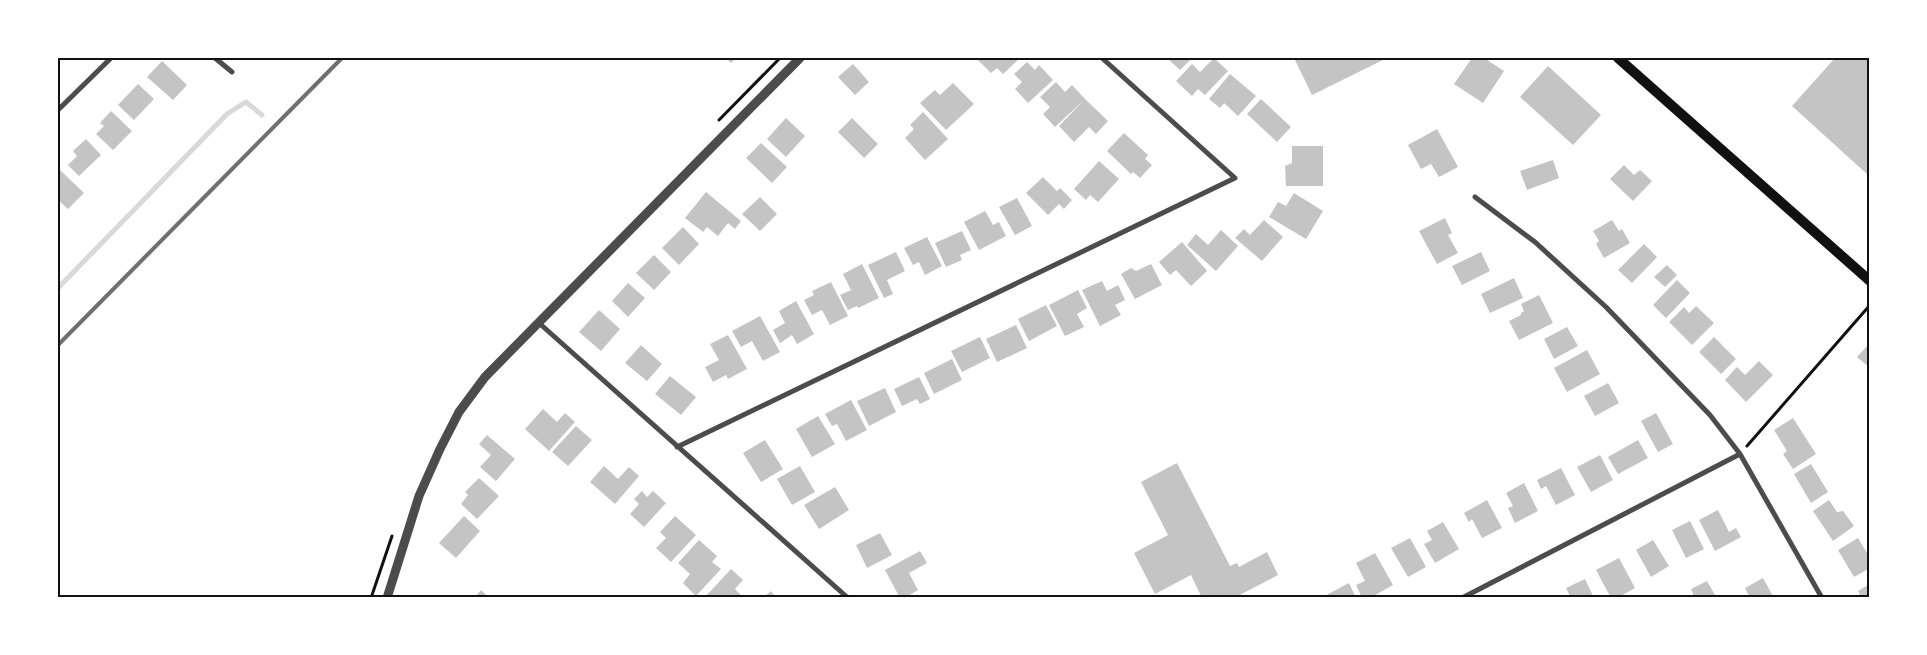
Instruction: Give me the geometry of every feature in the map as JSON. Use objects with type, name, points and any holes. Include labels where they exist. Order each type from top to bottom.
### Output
[{"type":"main road","points":[[1618,58],[1870,281]]},
{"type":"street","points":[[58,110],[111,58]]},
{"type":"street","points":[[215,58],[232,72]]},
{"type":"street","points":[[387,598],[419,496],[460,412],[485,377],[800,58]]},
{"type":"street","points":[[678,447],[1235,178],[1104,58]]},
{"type":"street","points":[[1475,196],[1535,242],[1606,307],[1710,415],[1740,454],[1822,598]]},
{"type":"street","points":[[539,323],[848,598]]},
{"type":"street","points":[[1462,598],[1740,454]]},
{"type":"path","points":[[1740,454],[1870,305]]},
{"type":"building","points":[[726,58],[736,58],[731,63]]},
{"type":"building","points":[[976,58],[1020,58],[1003,74],[997,68],[991,73]]},
{"type":"building","points":[[1167,58],[1192,58],[1180,70]]},
{"type":"building","points":[[1214,58],[1228,71],[1205,95],[1198,89],[1192,96],[1176,81],[1192,64],[1200,72]]},
{"type":"building","points":[[1294,58],[1387,58],[1312,95]]},
{"type":"building","points":[[1472,58],[1484,58],[1504,71],[1483,103],[1454,84]]},
{"type":"building","points":[[1835,58],[1870,58],[1868,175],[1792,106]]},
{"type":"building","points":[[162,61],[187,85],[173,100],[147,77]]},
{"type":"building","points":[[1027,62],[1035,70],[1039,65],[1053,80],[1028,103],[1015,89],[1022,82],[1014,74]]},
{"type":"building","points":[[853,64],[869,82],[855,95],[838,77]]},
{"type":"building","points":[[1548,66],[1601,115],[1573,145],[1520,97]]},
{"type":"building","points":[[1230,74],[1256,96],[1238,116],[1224,103],[1220,108],[1209,99]]},
{"type":"building","points":[[1056,82],[1065,92],[1072,85],[1085,99],[1055,127],[1043,114],[1050,107],[1040,97]]},
{"type":"building","points":[[953,83],[974,104],[946,130],[920,103],[935,90],[940,95]]},
{"type":"building","points":[[138,84],[154,99],[134,120],[118,105]]},
{"type":"building","points":[[1085,99],[1108,121],[1096,134],[1089,127],[1074,142],[1059,126]]},
{"type":"building","points":[[1261,99],[1291,127],[1277,142],[1247,114]]},
{"type":"building","points":[[111,111],[132,131],[113,150],[96,134],[104,126],[100,123]]},
{"type":"building","points":[[923,112],[948,139],[925,160],[905,138],[914,129],[910,125]]},
{"type":"building","points":[[786,118],[805,136],[786,157],[767,139]]},
{"type":"building","points":[[852,118],[878,144],[864,158],[838,132]]},
{"type":"building","points":[[1437,129],[1458,167],[1439,177],[1431,164],[1421,169],[1408,145]]},
{"type":"building","points":[[1124,133],[1148,155],[1145,159],[1152,165],[1140,178],[1133,172],[1131,174],[1107,151]]},
{"type":"building","points":[[86,139],[101,155],[79,176],[68,165],[77,156],[73,151]]},
{"type":"building","points":[[761,143],[787,167],[772,183],[746,158]]},
{"type":"building","points":[[1292,146],[1323,146],[1323,186],[1286,186],[1285,166],[1292,163]]},
{"type":"building","points":[[1553,160],[1559,178],[1527,190],[1520,171]]},
{"type":"building","points":[[1099,161],[1119,179],[1098,202],[1090,195],[1086,200],[1074,189]]},
{"type":"building","points":[[1624,165],[1634,175],[1640,170],[1652,181],[1633,201],[1610,179]]},
{"type":"building","points":[[58,168],[84,193],[68,209],[58,200]]},
{"type":"building","points":[[1043,177],[1057,191],[1060,188],[1072,200],[1064,209],[1059,204],[1048,215],[1026,193]]},
{"type":"building","points":[[706,192],[741,221],[735,229],[728,223],[718,236],[707,227],[703,232],[685,218]]},
{"type":"building","points":[[1294,193],[1323,211],[1306,239],[1269,217],[1278,202],[1286,206]]},
{"type":"building","points":[[760,197],[777,214],[760,231],[742,214]]},
{"type":"building","points":[[1017,198],[1032,226],[1015,235],[999,207]]},
{"type":"building","points":[[985,211],[993,225],[999,222],[1006,236],[979,250],[964,222]]},
{"type":"building","points":[[1445,218],[1452,233],[1448,235],[1458,253],[1437,264],[1419,231]]},
{"type":"building","points":[[1264,220],[1283,237],[1262,261],[1235,238],[1244,229],[1250,235]]},
{"type":"building","points":[[1612,220],[1619,231],[1622,229],[1630,243],[1604,258],[1596,244],[1599,241],[1593,231]]},
{"type":"building","points":[[683,227],[699,244],[679,265],[662,248]]},
{"type":"building","points":[[1221,230],[1238,246],[1216,271],[1187,245],[1196,234],[1208,245]]},
{"type":"building","points":[[962,231],[971,250],[960,255],[962,260],[946,267],[935,243]]},
{"type":"building","points":[[927,237],[942,266],[925,275],[919,262],[913,265],[904,248]]},
{"type":"building","points":[[1182,242],[1207,271],[1191,286],[1176,270],[1170,275],[1159,262]]},
{"type":"building","points":[[1644,244],[1657,257],[1632,283],[1618,270]]},
{"type":"building","points":[[896,252],[905,271],[887,280],[893,294],[884,298],[868,265]]},
{"type":"building","points":[[1481,252],[1490,271],[1462,285],[1452,266]]},
{"type":"building","points":[[654,255],[671,272],[654,290],[636,273]]},
{"type":"building","points":[[862,264],[879,298],[858,308],[857,306],[848,310],[840,295],[851,290],[843,274]]},
{"type":"building","points":[[1151,264],[1162,285],[1135,299],[1121,274],[1131,268],[1136,271]]},
{"type":"building","points":[[1667,265],[1677,275],[1665,287],[1654,277]]},
{"type":"building","points":[[1514,278],[1523,298],[1490,313],[1481,294]]},
{"type":"building","points":[[1677,280],[1690,293],[1666,318],[1653,305]]},
{"type":"building","points":[[1102,281],[1107,291],[1118,285],[1125,300],[1115,305],[1121,315],[1100,326],[1082,290]]},
{"type":"building","points":[[831,282],[848,316],[830,325],[822,310],[812,315],[804,300],[814,295],[812,291]]},
{"type":"building","points":[[628,283],[645,298],[628,317],[612,301]]},
{"type":"building","points":[[1078,290],[1087,308],[1077,314],[1084,327],[1065,336],[1049,305]]},
{"type":"building","points":[[1539,295],[1553,323],[1519,340],[1509,321],[1521,315],[1524,311],[1521,304]]},
{"type":"building","points":[[796,301],[814,334],[797,344],[792,335],[780,343],[773,330],[785,323],[779,311]]},
{"type":"building","points":[[1046,305],[1057,326],[1029,341],[1018,319]]},
{"type":"building","points":[[1696,306],[1714,323],[1692,345],[1669,322],[1684,307],[1689,313]]},
{"type":"building","points":[[599,310],[620,329],[601,351],[579,332]]},
{"type":"building","points":[[760,316],[780,352],[763,361],[752,341],[741,347],[732,331]]},
{"type":"building","points":[[1016,325],[1027,348],[997,362],[986,339]]},
{"type":"building","points":[[1567,327],[1578,346],[1554,359],[1544,339]]},
{"type":"building","points":[[728,335],[747,369],[728,379],[726,375],[713,382],[705,367],[719,360],[710,344]]},
{"type":"building","points":[[980,337],[990,358],[962,372],[951,351]]},
{"type":"building","points":[[1714,337],[1736,359],[1721,374],[1699,352]]},
{"type":"building","points":[[1870,343],[1870,368],[1857,357]]},
{"type":"building","points":[[641,345],[662,364],[647,381],[625,363]]},
{"type":"building","points":[[1587,350],[1600,374],[1567,392],[1554,368]]},
{"type":"building","points":[[952,359],[962,380],[934,394],[924,373]]},
{"type":"building","points":[[1759,361],[1773,375],[1746,402],[1725,380],[1737,367],[1745,375]]},
{"type":"building","points":[[670,376],[696,397],[681,415],[655,394]]},
{"type":"building","points":[[919,377],[930,399],[920,404],[917,399],[902,406],[894,389]]},
{"type":"building","points":[[1608,383],[1619,403],[1595,416],[1584,396]]},
{"type":"building","points":[[885,388],[896,412],[869,426],[857,401]]},
{"type":"building","points":[[851,400],[867,430],[846,441],[837,424],[832,426],[825,414]]},
{"type":"building","points":[[543,409],[557,422],[565,413],[575,422],[549,451],[525,429]]},
{"type":"building","points":[[1656,413],[1673,444],[1658,452],[1641,421]]},
{"type":"building","points":[[818,416],[835,444],[812,457],[796,429]]},
{"type":"building","points":[[1793,418],[1816,454],[1793,469],[1783,454],[1787,451],[1774,430]]},
{"type":"building","points":[[576,426],[592,440],[568,466],[552,452]]},
{"type":"building","points":[[487,435],[515,459],[496,481],[480,467],[491,455],[479,444]]},
{"type":"building","points":[[765,440],[783,469],[761,482],[743,453]]},
{"type":"building","points":[[1638,440],[1648,458],[1618,474],[1608,457]]},
{"type":"building","points":[[1600,455],[1613,480],[1591,492],[1577,467]]},
{"type":"building","points":[[1177,463],[1230,566],[1237,563],[1239,567],[1267,552],[1278,575],[1234,598],[1202,598],[1191,575],[1155,594],[1134,553],[1168,535],[1141,482]]},
{"type":"building","points":[[1811,464],[1828,492],[1811,503],[1794,474]]},
{"type":"building","points":[[604,466],[618,479],[629,467],[639,476],[615,504],[590,482]]},
{"type":"building","points":[[800,466],[815,492],[792,505],[777,479]]},
{"type":"building","points":[[1561,468],[1575,495],[1556,505],[1546,486],[1541,489],[1537,480]]},
{"type":"building","points":[[479,478],[499,496],[477,519],[461,504],[468,495],[465,492]]},
{"type":"building","points":[[1524,483],[1538,511],[1515,523],[1508,508],[1513,506],[1506,493]]},
{"type":"building","points":[[835,487],[849,510],[819,529],[804,505]]},
{"type":"building","points":[[642,491],[647,497],[653,491],[666,503],[644,527],[630,514],[639,504],[634,499]]},
{"type":"building","points":[[1487,500],[1502,528],[1482,538],[1472,519],[1469,522],[1464,513]]},
{"type":"building","points":[[1829,500],[1837,512],[1843,511],[1854,526],[1833,541],[1813,511]]},
{"type":"building","points":[[1718,510],[1729,532],[1736,528],[1741,537],[1715,551],[1699,520]]},
{"type":"building","points":[[464,516],[480,531],[456,558],[439,543]]},
{"type":"building","points":[[675,516],[696,535],[671,562],[656,548],[666,538],[660,532]]},
{"type":"building","points":[[1690,521],[1704,549],[1686,558],[1672,530]]},
{"type":"building","points":[[1443,522],[1459,549],[1435,563],[1424,544],[1432,540],[1427,531]]},
{"type":"building","points":[[880,533],[892,555],[867,568],[856,545]]},
{"type":"building","points":[[1410,538],[1426,567],[1408,577],[1391,548]]},
{"type":"building","points":[[1858,538],[1867,553],[1870,551],[1870,568],[1854,577],[1838,550]]},
{"type":"building","points":[[699,540],[717,556],[712,562],[721,569],[696,596],[683,583],[690,574],[678,563]]},
{"type":"building","points":[[1653,540],[1669,566],[1651,577],[1636,550]]},
{"type":"building","points":[[920,551],[927,563],[909,573],[918,590],[905,598],[900,598],[885,570]]},
{"type":"building","points":[[1375,553],[1393,585],[1370,598],[1362,598],[1356,585],[1365,581],[1356,563]]},
{"type":"building","points":[[1619,558],[1635,588],[1617,598],[1611,598],[1596,570]]},
{"type":"building","points":[[731,569],[743,580],[735,589],[744,598],[709,598],[707,595]]},
{"type":"building","points":[[1763,578],[1774,598],[1750,598],[1745,588]]},
{"type":"building","points":[[1585,579],[1594,598],[1571,598],[1566,588]]},
{"type":"building","points":[[1707,581],[1715,595],[1710,598],[1695,598],[1691,589]]},
{"type":"building","points":[[1349,583],[1356,598],[1321,598]]},
{"type":"building","points":[[1870,584],[1870,598],[1862,598],[1858,591]]},
{"type":"building","points":[[481,590],[489,598],[474,598]]},
{"type":"building","points":[[771,591],[776,598],[763,598]]},
{"type":"waterway","points":[[58,288],[227,114],[246,102],[262,115]]},
{"type":"railway","points":[[58,345],[342,58]]}]
